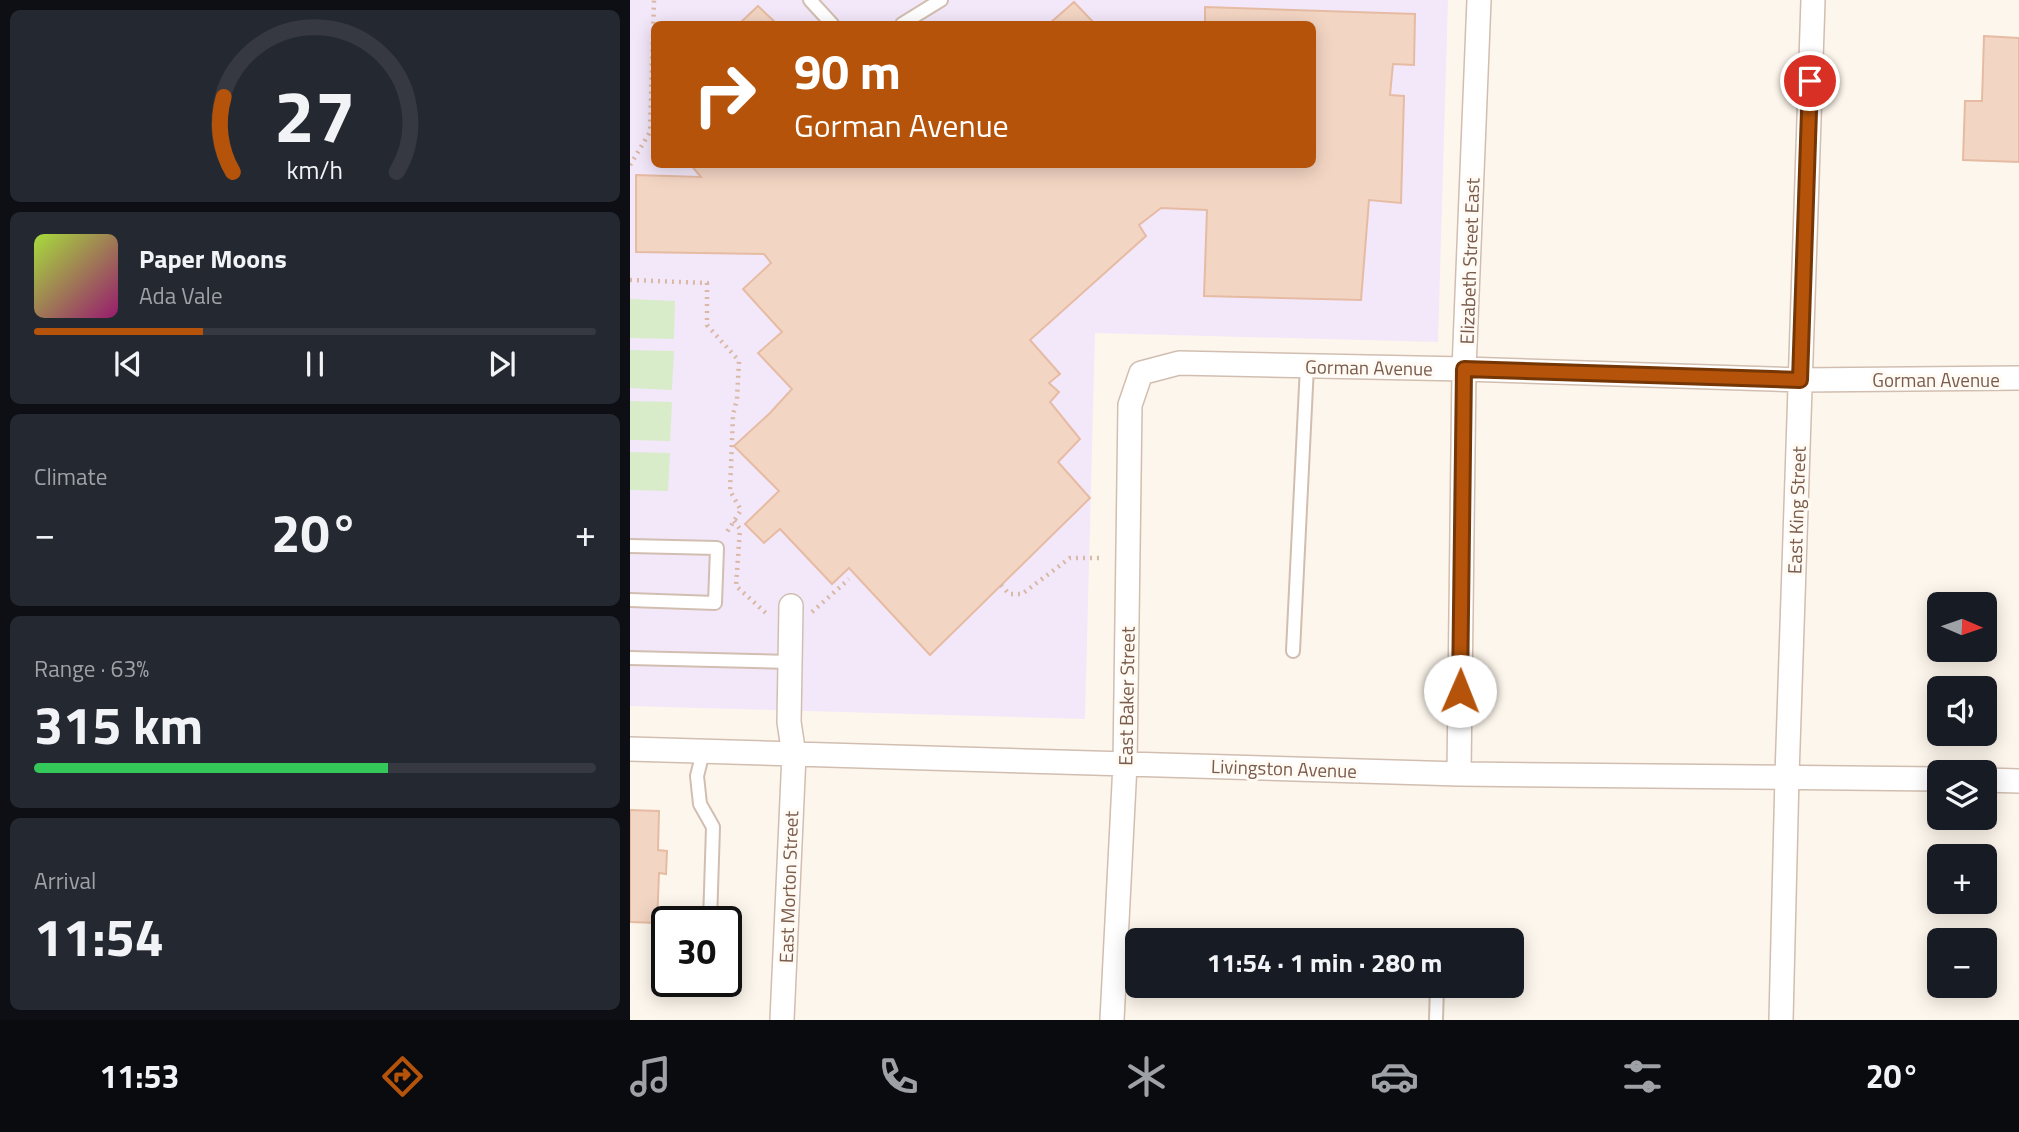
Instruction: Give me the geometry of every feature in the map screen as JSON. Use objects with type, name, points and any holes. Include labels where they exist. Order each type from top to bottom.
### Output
[{"type":"street","name":"Elizabeth Street East","points":[[1459,774],[1464,369],[1479,0]]},
{"type":"street","name":"East King Street","points":[[1782,1020],[1787,776],[1812,0]]},
{"type":"street","name":"Gorman Avenue","points":[[1141,373],[1179,363],[1800,380],[2019,379]]},
{"type":"street","name":"East Baker Street","points":[[1112,1020],[1125,764],[1130,405],[1141,373]]},
{"type":"street","name":"East Morton Street","points":[[781,612],[790,662],[789,722],[794,755],[782,1020]]},
{"type":"street","name":"Livingston Avenue","points":[[630,750],[1459,774],[1927,779]]},
{"type":"street","points":[[1997,780],[2019,781]]},
{"type":"lane","points":[[810,0],[829,21]]},
{"type":"lane","points":[[907,21],[942,0]]},
{"type":"lane","points":[[1293,651],[1307,366]]},
{"type":"lane","points":[[630,546],[717,548],[715,603],[630,600]]},
{"type":"lane","points":[[630,657],[790,662]]},
{"type":"lane","points":[[703,752],[697,776],[700,804],[713,827],[711,906]]},
{"type":"lane","points":[[1436,1020],[1437,998]]},
{"type":"path","points":[[653,21],[654,0]]},
{"type":"path","points":[[630,165],[650,132],[651,99]]},
{"type":"path","points":[[630,280],[707,283],[707,325],[738,360],[730,491],[741,510],[717,548]]},
{"type":"path","points":[[734,521],[740,529],[736,586],[781,612]]},
{"type":"path","points":[[1000,585],[1009,594],[1022,594],[1070,558],[1100,558]]},
{"type":"path","points":[[810,625],[811,612],[849,579]]},
{"type":"shaded area","points":[[630,0],[1448,0],[1438,342],[1095,333],[1085,719],[630,706]]},
{"type":"green space","points":[[630,299],[675,301],[674,339],[630,338]]},
{"type":"green space","points":[[630,350],[674,351],[672,390],[630,388]]},
{"type":"green space","points":[[630,401],[672,402],[670,441],[630,440]]},
{"type":"green space","points":[[630,452],[670,453],[668,491],[630,490]]},
{"type":"building","points":[[1074,2],[1092,21],[1052,21]]},
{"type":"building","points":[[758,6],[774,21],[742,21]]},
{"type":"building","points":[[1205,7],[1415,14],[1414,65],[1393,64],[1390,95],[1404,96],[1401,203],[1369,200],[1361,300],[1204,296],[1207,210],[1161,208],[1139,225],[1146,236],[1030,340],[1060,374],[1049,383],[1059,392],[1050,402],[1080,439],[1058,462],[1090,498],[930,655],[849,568],[832,584],[780,529],[764,543],[745,524],[779,491],[734,446],[792,389],[758,353],[782,332],[743,289],[771,263],[764,254],[636,252],[636,175],[701,177],[693,168],[1316,168],[1316,21],[1205,21]]},
{"type":"building","points":[[1984,36],[2019,38],[2019,162],[1963,160],[1965,101],[1982,101]]},
{"type":"building","points":[[630,810],[659,811],[658,850],[667,851],[666,874],[659,873],[658,906],[651,906],[651,923],[630,922]]},
{"type":"route","points":[[1460,691],[1464,369],[1800,380],[1810,81]]}]
